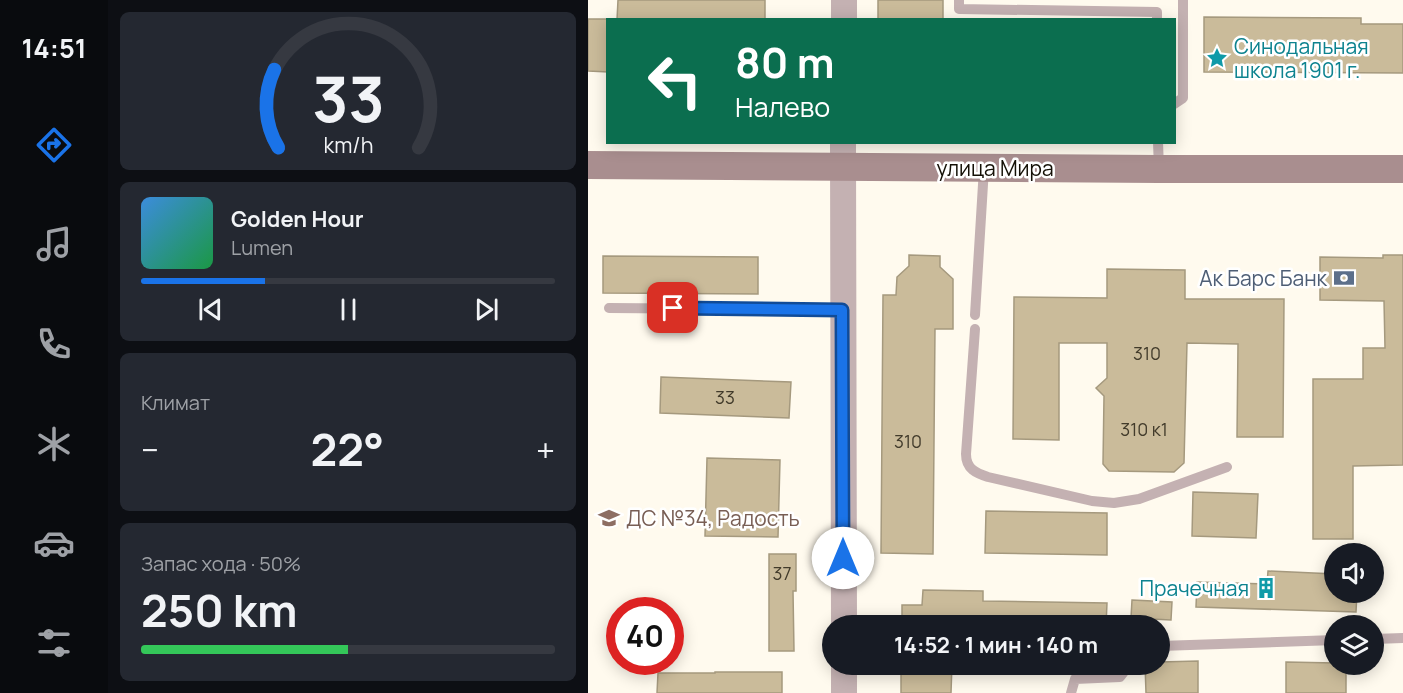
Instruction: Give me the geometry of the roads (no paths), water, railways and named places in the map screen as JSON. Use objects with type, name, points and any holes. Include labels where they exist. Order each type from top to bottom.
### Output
[{"type":"main road","name":"улица Мира","points":[[588,165],[843,155],[984,168],[1158,156],[1403,169]]},
{"type":"street","points":[[844,0],[844,18]]},
{"type":"street","points":[[843,155],[844,615]]},
{"type":"street","points":[[844,675],[844,693]]},
{"type":"lane","points":[[959,0],[959,9],[1157,12],[1157,18]]},
{"type":"lane","points":[[1176,103],[1183,98],[1183,0]]},
{"type":"lane","points":[[975,315],[984,168]]},
{"type":"lane","points":[[609,308],[842,310]]},
{"type":"lane","points":[[975,329],[966,454],[967,464],[978,474],[1092,501],[1114,503],[1139,499],[1227,466]]},
{"type":"lane","points":[[1384,639],[1403,638]]},
{"type":"lane","points":[[1170,646],[1324,640]]},
{"type":"lane","points":[[1071,693],[1075,679],[1120,677],[1122,675]]},
{"type":"place","name":"Синодальная школа 1901 г.","points":[[1217,58]]},
{"type":"place","name":"Ак Барс Банк","points":[[1344,278]]},
{"type":"place","name":"ДС №34, Радость","points":[[609,518]]},
{"type":"place","name":"Прачечная","points":[[1266,588]]}]
